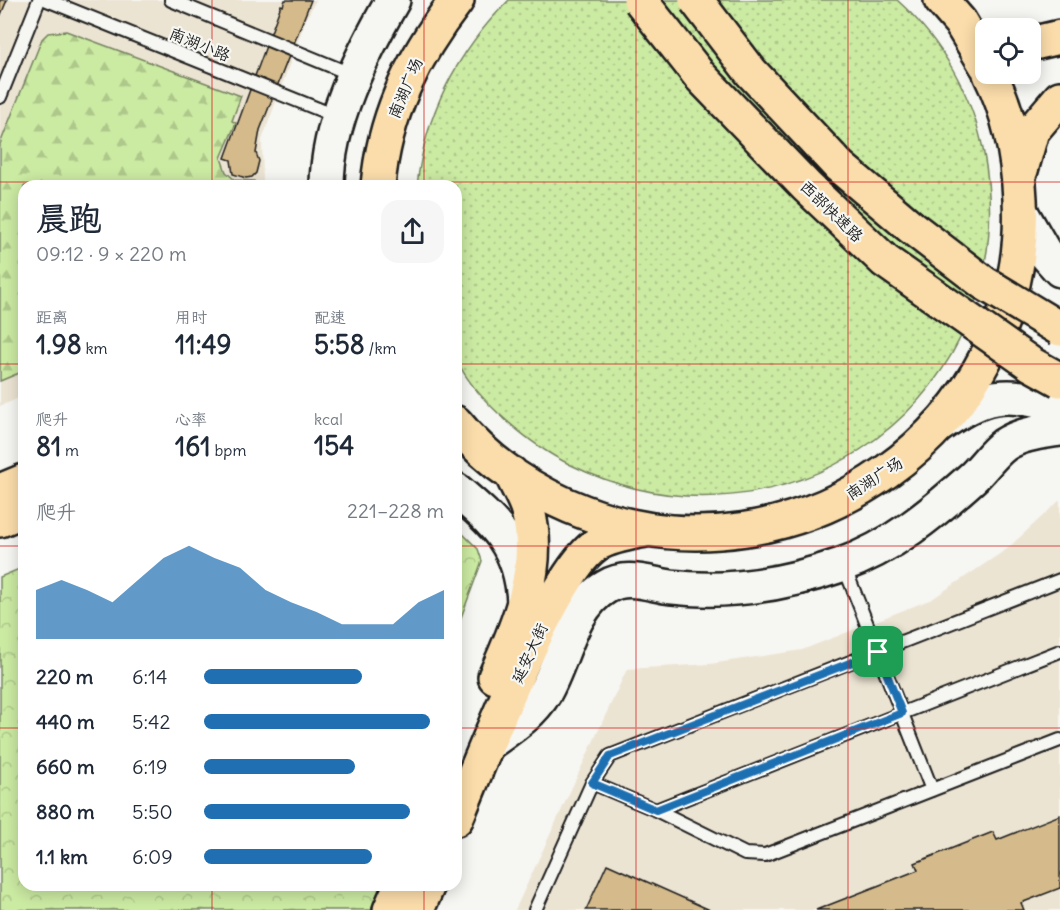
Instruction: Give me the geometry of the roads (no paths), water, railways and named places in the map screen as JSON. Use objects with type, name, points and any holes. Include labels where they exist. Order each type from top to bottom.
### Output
[{"type":"main road","points":[[328,180],[333,140],[355,76],[366,48],[393,0]]},
{"type":"main road","name":"南湖广场","points":[[379,180],[385,139],[403,86],[418,55],[457,0]]},
{"type":"main road","name":"西部快速路","points":[[640,0],[700,76],[807,188],[885,261],[1030,364],[1060,380]]},
{"type":"main road","points":[[696,0],[751,72],[839,166],[911,227],[984,283],[1060,328]]},
{"type":"main road","points":[[962,20],[975,44]]},
{"type":"main road","points":[[1041,41],[1060,37]]},
{"type":"main road","name":"南湖广场","points":[[462,428],[511,473],[569,506],[600,518],[647,529],[698,533],[732,531],[797,518],[829,506],[887,472],[938,427],[978,373],[1005,311],[1019,246],[1021,212],[1019,178],[1005,112],[994,84]]},
{"type":"main road","points":[[1019,178],[1032,131],[1060,98]]},
{"type":"main road","points":[[1021,212],[1044,252],[1060,270]]},
{"type":"main road","points":[[938,427],[964,407],[988,398],[1030,398],[1060,407]]},
{"type":"main road","points":[[489,743],[524,718],[545,692],[577,621],[593,596],[606,586],[625,579],[697,590],[737,590],[796,579],[843,565],[897,538],[937,510],[1004,445],[1026,434],[1060,429]]},
{"type":"main road","name":"延安大街","points":[[462,749],[524,603],[533,554],[528,510],[511,473]]},
{"type":"main road","points":[[0,491],[18,484]]},
{"type":"main road","points":[[462,495],[501,531],[518,567],[523,583],[524,603]]},
{"type":"main road","points":[[0,520],[18,512]]},
{"type":"main road","name":"延安大街","points":[[462,805],[550,608],[574,569],[597,545],[626,533],[647,529]]},
{"type":"main road","points":[[390,910],[399,891]]},
{"type":"main road","points":[[417,910],[425,891]]},
{"type":"lane","points":[[0,97],[39,0]]},
{"type":"lane","name":"南湖小路","points":[[47,0],[340,118]]},
{"type":"lane","points":[[171,0],[355,76]]},
{"type":"lane","points":[[843,565],[932,790]]},
{"type":"lane","points":[[535,910],[592,783],[610,756],[1060,580]]},
{"type":"lane","points":[[656,810],[1060,651]]},
{"type":"lane","points":[[592,783],[656,810],[745,854],[765,855],[1060,740]]}]
